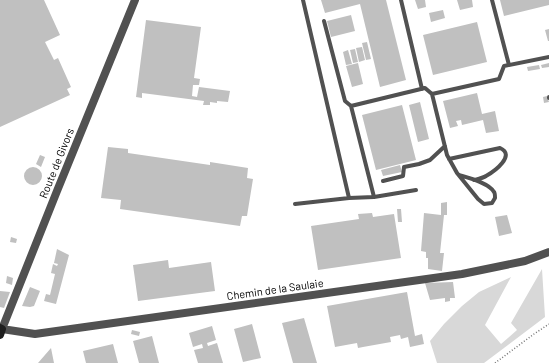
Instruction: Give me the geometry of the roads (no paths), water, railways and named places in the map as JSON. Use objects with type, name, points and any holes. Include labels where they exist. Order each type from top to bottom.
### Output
[{"type":"street","name":"Route de Givors","points":[[1,331],[56,191],[135,0]]},
{"type":"street","name":"Chemin de la Saulaie","points":[[1,331],[35,334],[462,274],[525,261],[549,252]]},
{"type":"lane","points":[[304,0],[349,198]]},
{"type":"lane","points":[[401,0],[422,89]]},
{"type":"lane","points":[[492,0],[509,65]]},
{"type":"lane","points":[[324,22],[345,101],[351,106],[374,197]]},
{"type":"lane","points":[[432,94],[500,79],[504,66],[549,57]]},
{"type":"lane","points":[[351,106],[425,88],[432,94],[447,155],[459,175],[478,199],[484,204],[492,203],[495,198],[494,193],[489,187],[459,175]]},
{"type":"lane","points":[[383,181],[402,176],[404,167],[430,160],[445,146]]},
{"type":"lane","points":[[450,159],[500,148],[504,150],[506,153],[506,158],[501,164],[485,177],[474,180]]},
{"type":"lane","points":[[295,204],[349,198],[374,197],[416,190]]}]
